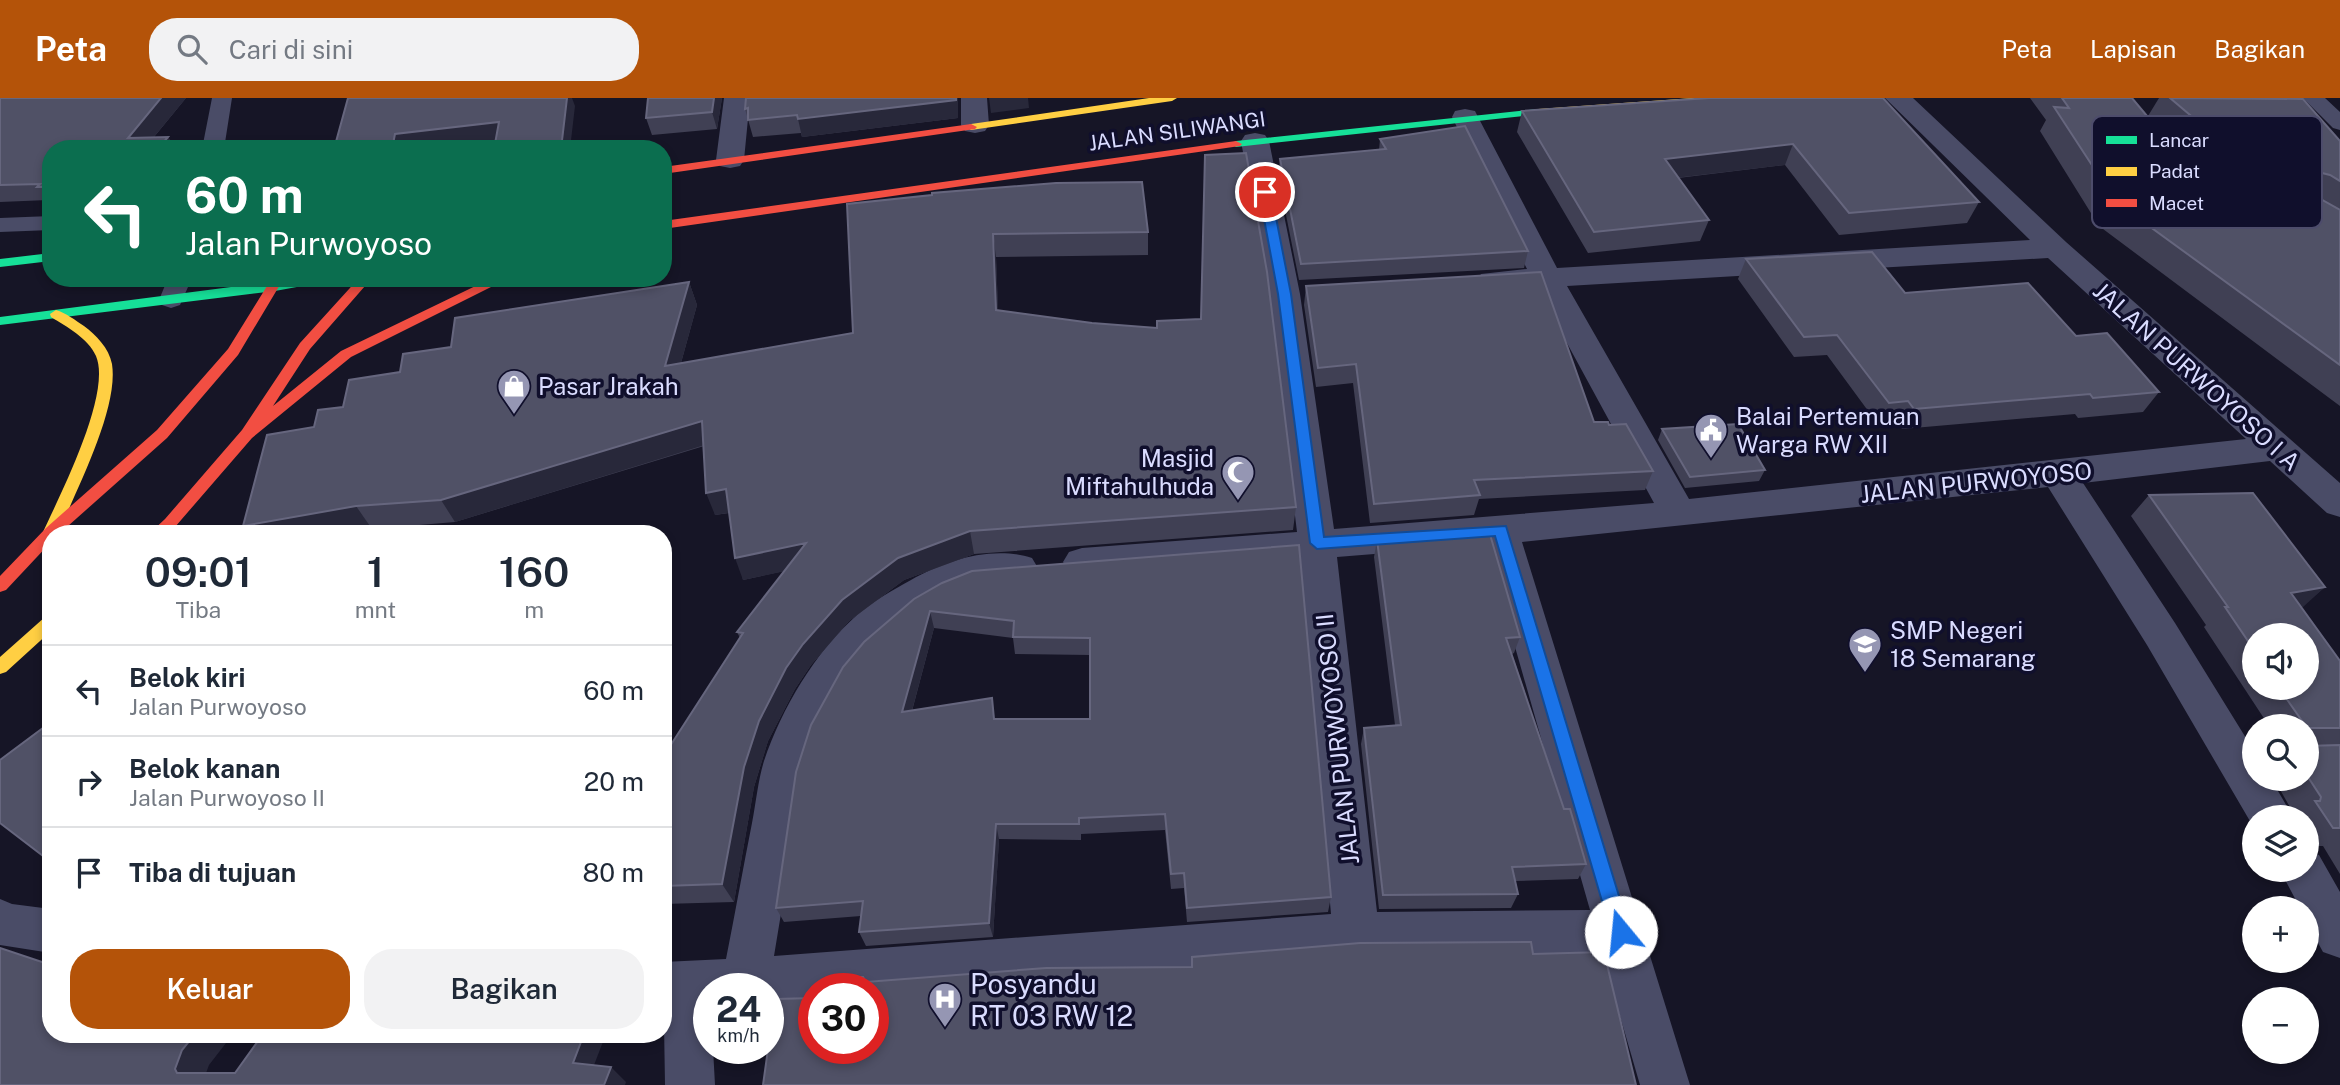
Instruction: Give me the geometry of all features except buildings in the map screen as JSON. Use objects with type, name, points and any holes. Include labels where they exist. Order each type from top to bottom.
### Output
[{"type":"main road","name":"JALAN SILIWANGI","points":[[672,170],[1169,98]]},
{"type":"main road","name":"JALAN SILIWANGI","points":[[672,224],[1255,141],[1465,117],[1604,105],[1741,98]]},
{"type":"main road","points":[[0,263],[42,258]]},
{"type":"main road","points":[[0,320],[56,314],[176,289],[209,287]]},
{"type":"main road","points":[[59,525],[162,434],[233,352],[274,287]]},
{"type":"main road","points":[[167,525],[247,434],[305,346],[358,287]]},
{"type":"main road","points":[[247,434],[346,354],[484,287]]},
{"type":"main road","points":[[54,525],[102,403],[107,365],[92,338],[56,314]]},
{"type":"main road","points":[[0,586],[42,542]]},
{"type":"main road","points":[[0,667],[42,629]]},
{"type":"street","points":[[730,160],[737,98]]},
{"type":"street","points":[[974,98],[975,125]]},
{"type":"street","name":"JALAN PURWOYOSO I A","points":[[1898,98],[2054,248],[2340,504]]},
{"type":"street","points":[[1465,117],[1547,278],[1678,513]]},
{"type":"street","name":"JALAN PURWOYOSO II","points":[[1255,141],[1298,293],[1317,543],[1356,934]]},
{"type":"street","points":[[1464,283],[2054,248]]},
{"type":"street","name":"JALAN PURWOYOSO","points":[[1317,543],[1500,530],[1678,513],[2058,474],[2275,448]]},
{"type":"street","points":[[2058,474],[2161,634],[2264,805]]},
{"type":"street","points":[[1500,530],[1665,1085]]},
{"type":"street","points":[[747,973],[785,762],[803,719],[836,664],[872,625],[947,577],[975,571],[1317,543]]},
{"type":"street","points":[[2310,882],[2340,936]]},
{"type":"street","points":[[2,925],[42,930]]},
{"type":"street","points":[[784,978],[1356,934],[1621,932]]},
{"type":"street","points":[[690,1085],[674,985],[693,984]]},
{"type":"lane","points":[[215,140],[222,98]]},
{"type":"lane","points":[[2313,98],[2340,124]]},
{"type":"lane","points":[[0,225],[42,223]]},
{"type":"traffic: fast","points":[[1236,144],[1538,112]]},
{"type":"traffic: fast","points":[[0,263],[42,258]]},
{"type":"traffic: fast","points":[[0,321],[275,287]]},
{"type":"traffic: slow","points":[[971,127],[1172,98]]},
{"type":"traffic: slow","points":[[1538,112],[1740,98]]},
{"type":"traffic: slow","points":[[54,525],[96,423],[106,379],[105,363],[98,347],[85,334],[56,314]]},
{"type":"traffic: slow","points":[[0,667],[42,629]]},
{"type":"traffic: jam","points":[[672,170],[971,127]]},
{"type":"traffic: jam","points":[[672,224],[1236,144]]},
{"type":"traffic: jam","points":[[59,525],[162,434],[233,352],[273,287]]},
{"type":"traffic: jam","points":[[167,525],[247,434],[305,346],[358,287]]},
{"type":"traffic: jam","points":[[247,434],[346,354],[484,287]]},
{"type":"traffic: jam","points":[[0,586],[42,542]]},
{"type":"place","name":"Pasar Jrakah","points":[[514,416]]},
{"type":"place","name":"Balai Pertemuan Warga RW XII","points":[[1711,460]]},
{"type":"place","name":"Masjid Miftahulhuda","points":[[1238,502]]},
{"type":"place","name":"SMP Negeri 18 Semarang","points":[[1865,674]]},
{"type":"place","name":"Posyandu RT 03 RW 12","points":[[945,1029]]},
{"type":"route","points":[[1265,192],[1284,294],[1317,543],[1500,530],[1621,932]]}]
